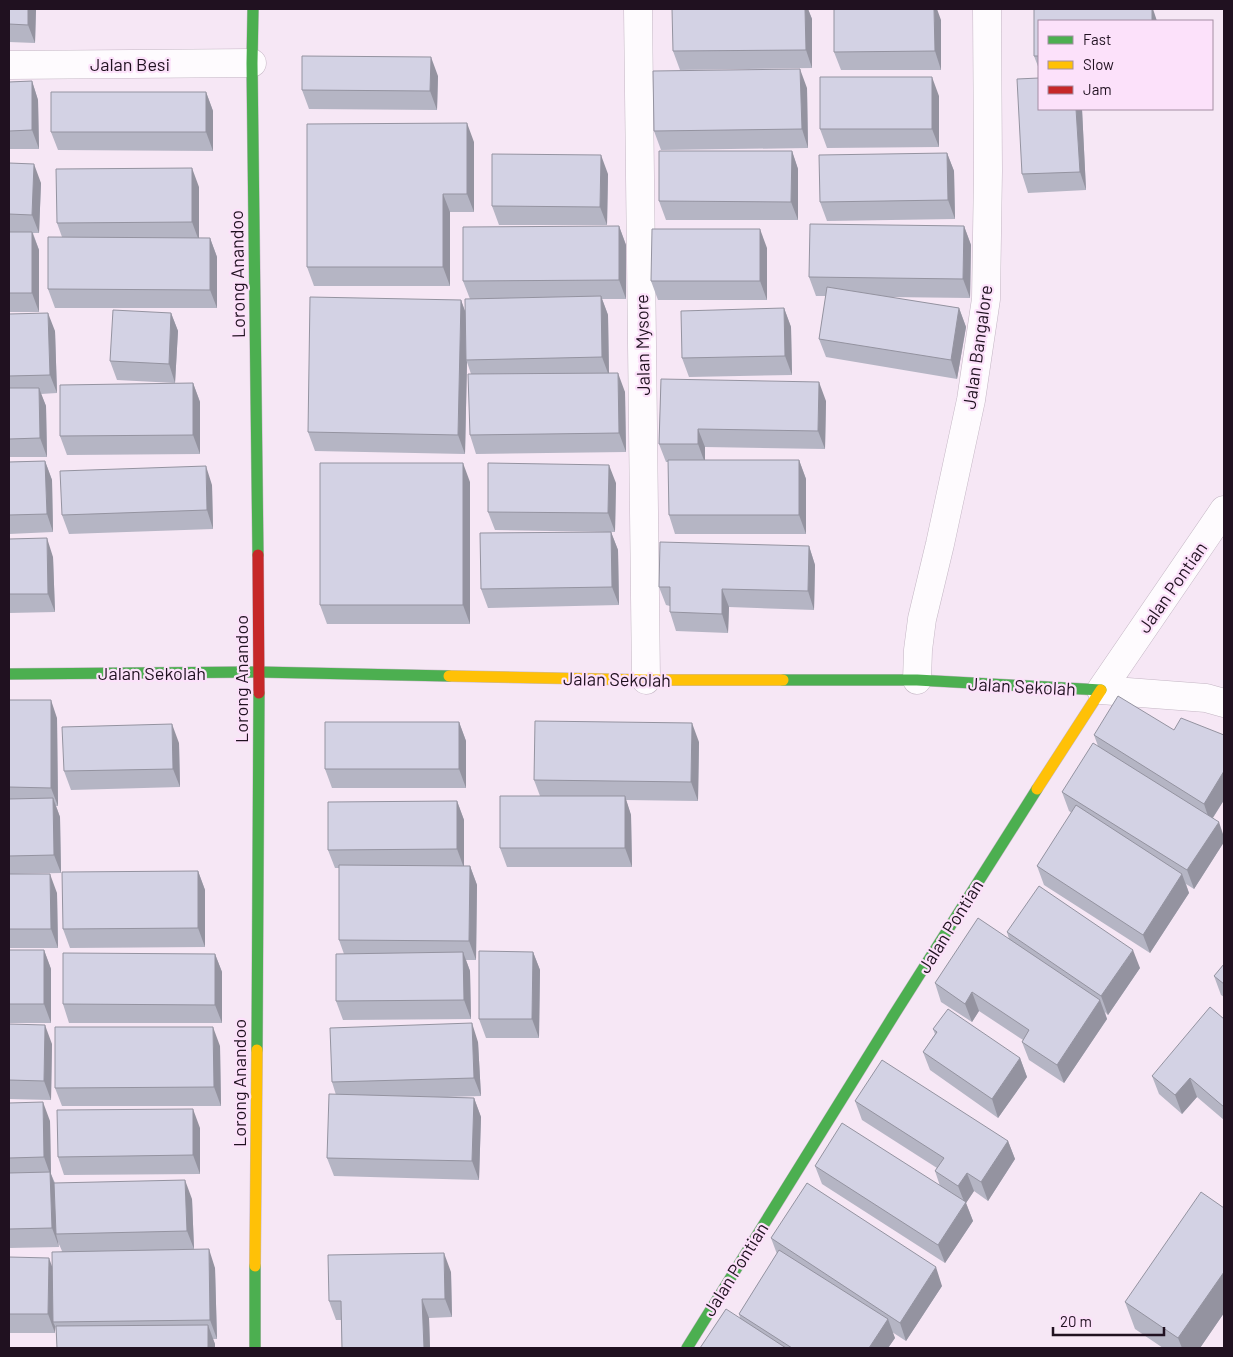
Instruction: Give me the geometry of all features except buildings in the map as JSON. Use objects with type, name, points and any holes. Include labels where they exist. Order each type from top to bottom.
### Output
[{"type":"street","name":"Lorong Anandoo","points":[[253,9],[259,672],[255,1348]]},
{"type":"street","name":"Jalan Mysore","points":[[638,9],[646,680]]},
{"type":"street","name":"Jalan Bangalore","points":[[917,680],[922,620],[971,400],[986,299],[988,171],[987,9]]},
{"type":"street","name":"Jalan Besi","points":[[9,65],[252,63]]},
{"type":"street","name":"Jalan Pontian","points":[[687,1348],[852,1081],[1016,822],[1101,690],[1224,510]]},
{"type":"street","name":"Jalan Sekolah","points":[[9,674],[259,672],[646,680],[917,680],[1101,690],[1206,698],[1224,703]]},
{"type":"traffic: fast","points":[[253,9],[258,555]]},
{"type":"traffic: fast","points":[[9,674],[259,672],[449,676]]},
{"type":"traffic: fast","points":[[783,680],[917,680],[1101,690]]},
{"type":"traffic: fast","points":[[257,1050],[259,693]]},
{"type":"traffic: fast","points":[[687,1348],[1037,789]]},
{"type":"traffic: fast","points":[[255,1266],[255,1348]]},
{"type":"traffic: slow","points":[[449,676],[646,680],[783,680]]},
{"type":"traffic: slow","points":[[1037,789],[1101,690]]},
{"type":"traffic: slow","points":[[255,1266],[257,1050]]},
{"type":"traffic: jam","points":[[258,555],[259,693]]}]
